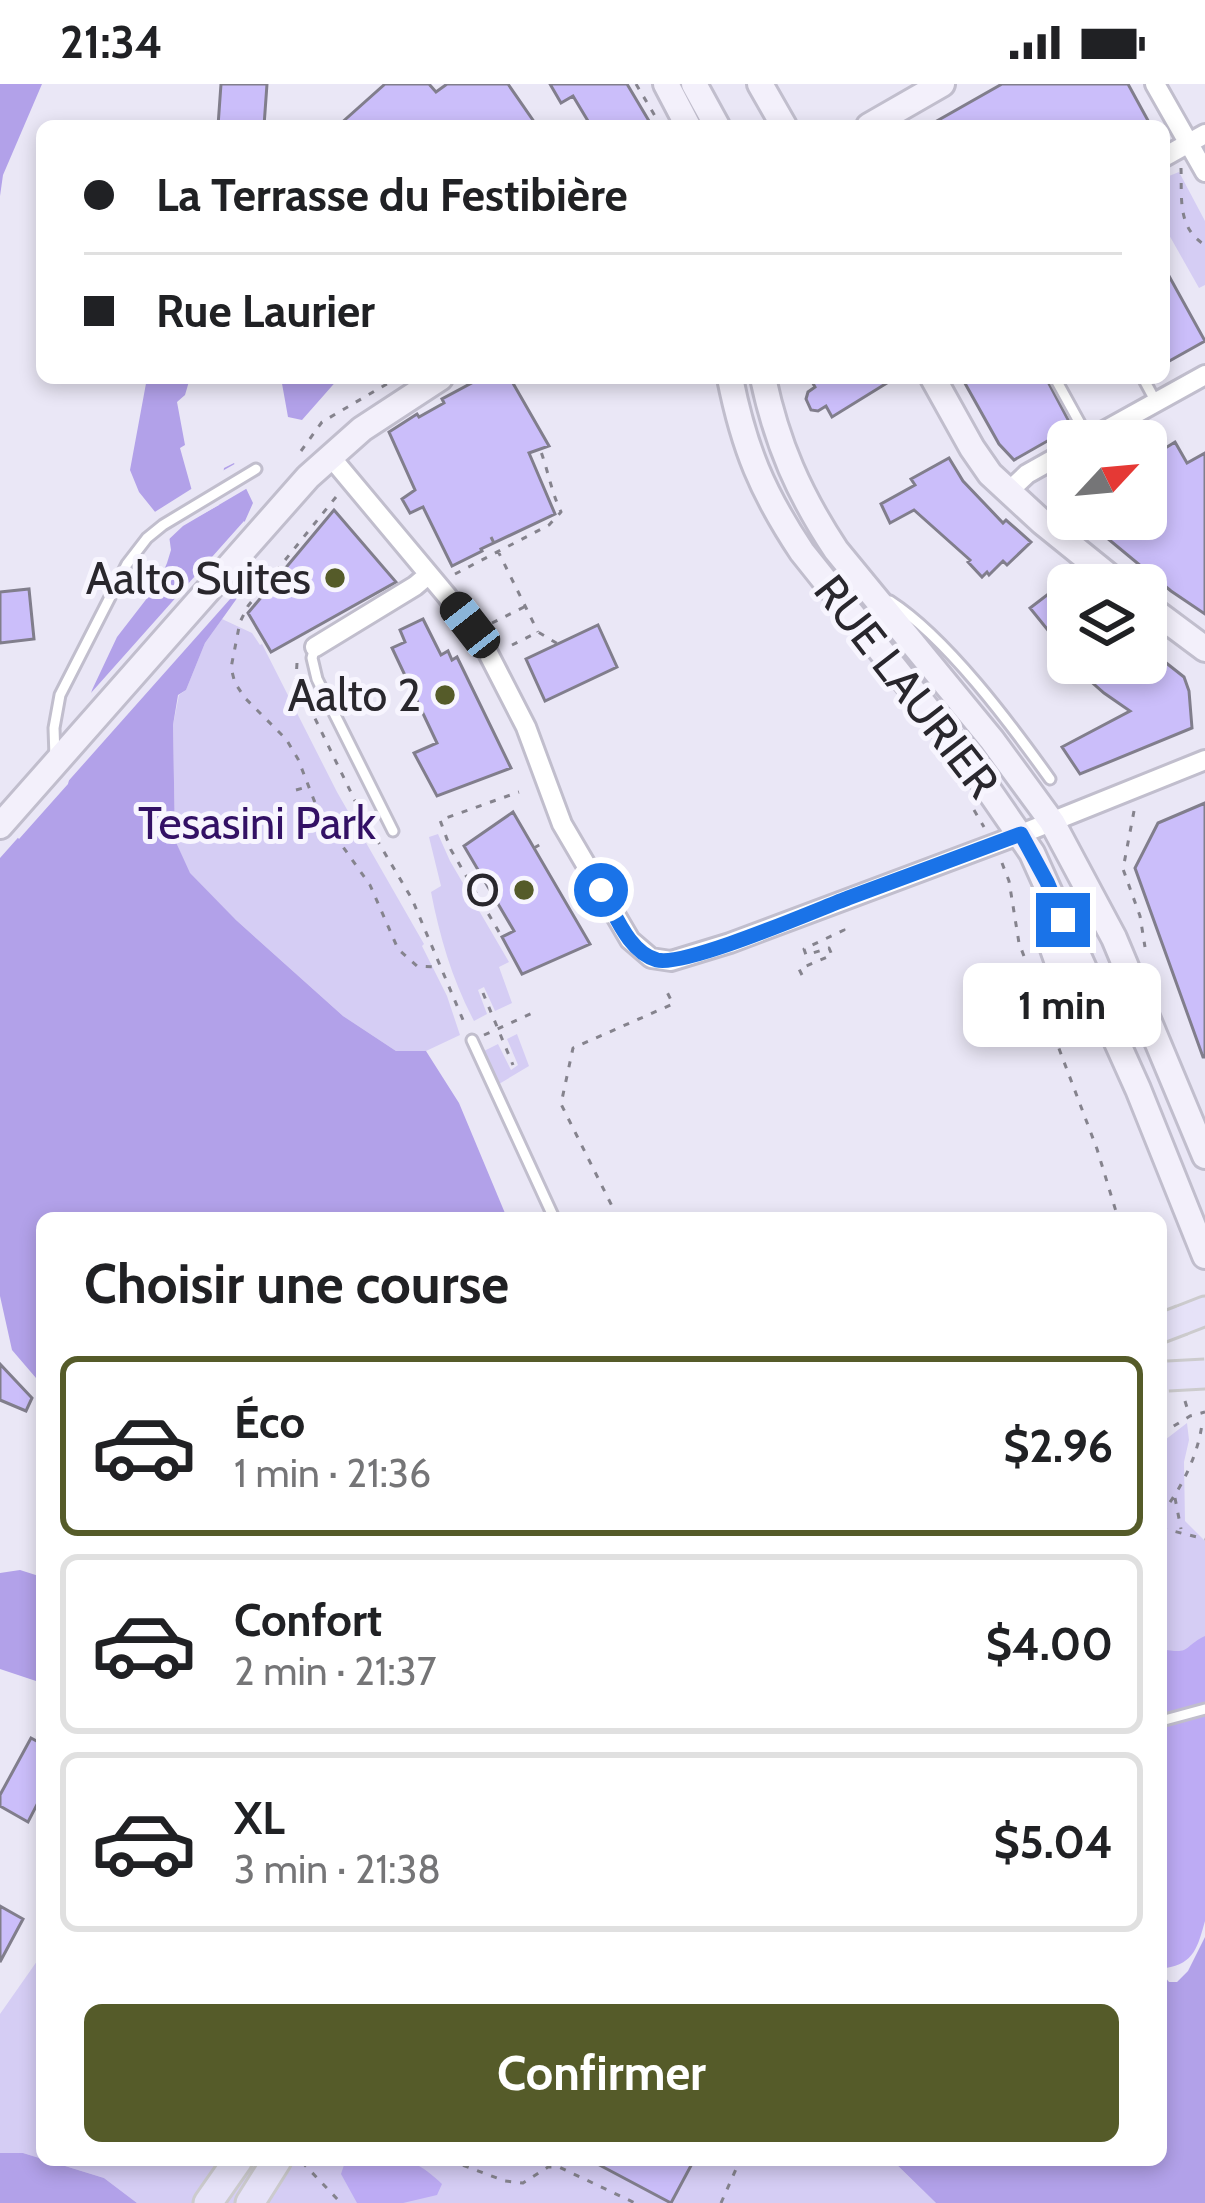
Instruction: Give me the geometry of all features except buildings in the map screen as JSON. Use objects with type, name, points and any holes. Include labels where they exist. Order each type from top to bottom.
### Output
[{"type":"main road","points":[[666,84],[685,120]]},
{"type":"main road","points":[[694,84],[715,120]]},
{"type":"main road","points":[[760,84],[781,120]]},
{"type":"main road","points":[[879,120],[942,84]]},
{"type":"main road","points":[[2,824],[258,534],[320,449],[430,384]]},
{"type":"main road","name":"RUE LAURIER","points":[[731,384],[748,453],[781,521],[923,700],[1021,834],[1047,882],[1138,1089],[1205,1256]]},
{"type":"main road","name":"RUE LAURIER","points":[[764,384],[794,479],[836,550],[992,740],[1052,822],[1114,938],[1205,1156]]},
{"type":"main road","points":[[936,384],[981,462],[1008,492],[1095,564]]},
{"type":"main road","points":[[1167,620],[1205,649]]},
{"type":"main road","points":[[1047,882],[1047,932],[1058,963]]},
{"type":"main road","points":[[1167,1376],[1204,1366]]},
{"type":"main road","points":[[255,2195],[273,2166]]},
{"type":"main road","points":[[208,2203],[233,2167]]},
{"type":"street","points":[[1155,84],[1197,139],[1205,172]]},
{"type":"street","points":[[1172,162],[1197,139]]},
{"type":"street","points":[[1123,420],[1205,375]]},
{"type":"street","points":[[320,449],[470,625],[526,727],[562,824],[630,940],[651,958],[670,961],[716,948],[1205,760]]},
{"type":"street","points":[[1008,492],[1047,463]]},
{"type":"street","points":[[315,647],[428,575]]},
{"type":"lane","points":[[1058,384],[1078,420]]},
{"type":"lane","points":[[1146,384],[1156,402]]},
{"type":"lane","points":[[56,761],[54,728],[60,694],[121,573],[147,538],[169,520],[256,469]]},
{"type":"lane","points":[[865,585],[917,619],[1004,718],[1050,779]]},
{"type":"lane","points":[[315,647],[312,658],[317,680],[393,831]]},
{"type":"lane","points":[[1058,963],[1084,1034]]},
{"type":"lane","points":[[472,1040],[551,1212]]},
{"type":"lane","points":[[1167,1719],[1205,1709]]},
{"type":"path","points":[[636,84],[657,120]]},
{"type":"path","points":[[1172,162],[1184,222],[1205,245]]},
{"type":"path","points":[[320,424],[320,449],[301,448],[320,424],[387,384]]},
{"type":"path","points":[[454,574],[550,524],[561,512],[540,449]]},
{"type":"path","points":[[336,497],[248,606],[239,627],[232,677],[298,759],[319,813],[370,885],[398,949],[417,966],[440,967]]},
{"type":"path","points":[[491,537],[538,632],[558,644]]},
{"type":"path","points":[[492,623],[526,607]]},
{"type":"path","points":[[512,645],[538,632]]},
{"type":"path","points":[[315,647],[296,664],[296,679],[361,812],[412,898],[472,1040],[537,1011]]},
{"type":"path","points":[[296,790],[308,786]]},
{"type":"path","points":[[500,932],[451,850],[440,820],[518,791]]},
{"type":"path","points":[[1134,811],[1123,869],[1145,946]]},
{"type":"path","points":[[534,848],[542,844]]},
{"type":"path","points":[[1002,863],[1018,943],[1116,1212]]},
{"type":"path","points":[[802,976],[800,969],[832,955],[829,948],[806,955],[804,949],[844,930],[834,904]]},
{"type":"path","points":[[615,1212],[561,1104],[573,1048],[673,1004],[664,986]]},
{"type":"path","points":[[483,993],[513,1066]]},
{"type":"path","points":[[1185,1401],[1190,1416]]},
{"type":"path","points":[[1167,1430],[1205,1412]]},
{"type":"path","points":[[1167,1506],[1193,1458],[1202,1424]]},
{"type":"path","points":[[1174,1496],[1182,1533]]},
{"type":"path","points":[[1167,1529],[1205,1539]]},
{"type":"path","points":[[306,2166],[341,2203]]},
{"type":"path","points":[[465,2166],[523,2183],[548,2167],[559,2168],[635,2203]]},
{"type":"path","points":[[721,2203],[737,2166]]},
{"type":"green space","points":[[1179,172],[1205,221],[1205,285],[1199,288],[1170,237],[1170,176]]},
{"type":"green space","name":"Tesasini Park","points":[[222,619],[252,633],[262,644],[337,792],[424,944],[460,1035],[426,1051],[396,1051],[343,1016],[189,873],[175,840],[173,725],[179,695],[186,690],[205,643]]},
{"type":"green space","points":[[438,834],[509,962],[499,967],[512,1003],[495,1011],[484,987],[478,990],[487,1014],[474,1021],[448,958],[431,892],[441,886],[429,837]]},
{"type":"green space","points":[[517,1034],[529,1066],[499,1084],[484,1051],[498,1044],[511,1070],[518,1065],[507,1039]]},
{"type":"green space","points":[[1187,1423],[1185,1521],[1205,1541],[1205,1645],[1177,1659],[1167,1658],[1167,1438]]},
{"type":"green space","points":[[36,1963],[36,2157],[0,2153],[0,2014]]},
{"type":"green space","points":[[65,2166],[898,2166],[936,2203],[137,2203],[104,2178]]},
{"type":"shaded area","points":[[0,84],[42,84],[3,175],[0,196]]},
{"type":"shaded area","points":[[146,384],[188,384],[177,402],[185,445],[180,448],[199,516],[219,505],[224,468],[234,463],[253,503],[245,521],[240,594],[205,643],[186,690],[178,695],[173,725],[175,840],[190,873],[343,1016],[396,1051],[426,1051],[459,1103],[504,1212],[36,1212],[36,1378],[12,1350],[0,1296],[0,818],[19,839],[68,784],[92,690],[117,637],[158,584],[167,563],[171,550],[168,528],[139,492],[130,470]]},
{"type":"shaded area","points":[[282,384],[334,384],[302,420],[288,417]]},
{"type":"shaded area","points":[[20,1570],[36,1575],[36,1681],[0,1669],[0,1573]]},
{"type":"shaded area","points":[[1205,1636],[1205,1921],[1189,1958],[1167,1968],[1167,1650],[1182,1650]]},
{"type":"shaded area","points":[[1205,1937],[1205,2203],[936,2203],[898,2166],[1167,2166],[1167,1980],[1177,1982]]},
{"type":"shaded area","points":[[0,2153],[23,2153],[36,2157],[36,2166],[65,2166],[104,2178],[137,2203],[0,2203]]},
{"type":"shaded area","points":[[344,2166],[420,2166],[442,2184],[437,2195],[403,2203],[357,2203],[341,2174]]},
{"type":"pier","points":[[240,461],[251,486],[183,526],[165,543],[163,530],[150,515],[196,486],[203,507],[213,501],[217,474]]},
{"type":"pier","points":[[244,521],[250,527],[247,580],[0,858],[0,812],[19,830],[62,781],[82,703]]},
{"type":"place","name":"Aalto Suites","points":[[335,578]]},
{"type":"place","name":"Aalto 2","points":[[445,695]]},
{"type":"place","name":"O","points":[[524,890]]},
{"type":"route","points":[[601,890],[639,950],[670,961],[1021,834],[1063,920]]}]
